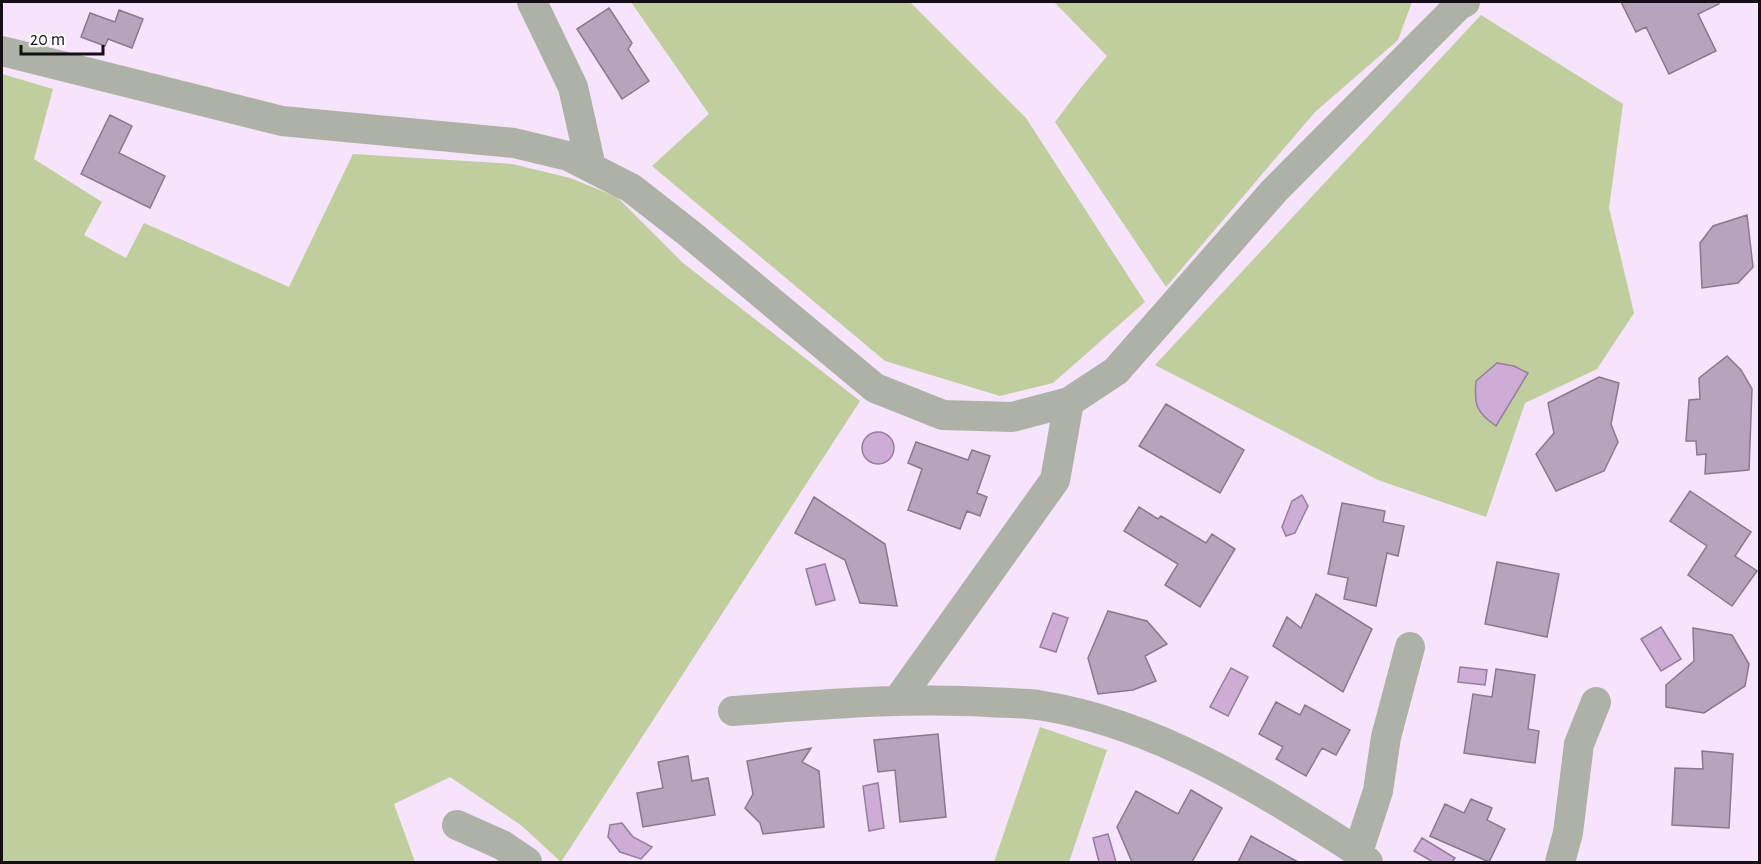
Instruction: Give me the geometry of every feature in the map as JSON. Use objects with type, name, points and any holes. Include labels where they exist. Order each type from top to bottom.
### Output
[{"type":"street","points":[[532,2],[573,87],[591,168]]},
{"type":"street","points":[[2,51],[282,122],[514,143],[568,156],[631,188],[690,234],[874,388],[943,415],[1012,417],[1069,402],[1116,370],[1274,191],[1455,5]]},
{"type":"street","points":[[898,700],[1055,480],[1069,402]]},
{"type":"street","points":[[733,711],[898,700],[1037,705],[1110,722],[1180,749],[1269,796],[1363,857],[1378,790],[1386,737],[1410,646]]},
{"type":"street","points":[[1560,862],[1568,833],[1579,744],[1596,702]]},
{"type":"street","points":[[457,825],[502,846],[527,862]]},
{"type":"green space","points":[[631,2],[910,2],[1026,118],[1145,302],[1053,383],[1000,396],[885,361],[652,166],[709,114]]},
{"type":"green space","points":[[1054,2],[1412,2],[1398,40],[1315,112],[1166,287],[1055,122],[1107,56]]},
{"type":"green space","points":[[1481,15],[1623,104],[1609,208],[1634,313],[1597,369],[1525,403],[1486,517],[1378,480],[1155,365]]},
{"type":"green space","points":[[2,74],[53,89],[34,159],[102,202],[84,235],[126,258],[144,223],[289,287],[353,154],[512,164],[570,178],[617,197],[683,263],[860,401],[561,862],[522,826],[450,777],[394,804],[415,862],[2,862]]},
{"type":"green space","points":[[1040,727],[1107,750],[1069,862],[994,862]]},
{"type":"shaded area","points":[[1497,363],[1514,366],[1528,373],[1496,426],[1480,412],[1475,389],[1476,381]]},
{"type":"shaded area","points":[[878,432],[889,437],[894,448],[889,459],[878,464],[867,459],[862,448],[867,437]]},
{"type":"shaded area","points":[[1302,495],[1308,506],[1295,533],[1286,536],[1282,527],[1292,501]]},
{"type":"shaded area","points":[[825,564],[835,600],[816,605],[806,569]]},
{"type":"shaded area","points":[[1053,613],[1068,618],[1056,652],[1040,647]]},
{"type":"shaded area","points":[[1661,627],[1681,659],[1661,671],[1641,639]]},
{"type":"shaded area","points":[[1460,667],[1487,670],[1485,685],[1458,682]]},
{"type":"shaded area","points":[[1231,668],[1248,677],[1228,716],[1210,707]]},
{"type":"shaded area","points":[[878,783],[884,828],[869,831],[863,786]]},
{"type":"shaded area","points":[[622,823],[633,837],[652,847],[641,859],[620,852],[608,837],[610,825]]},
{"type":"shaded area","points":[[1108,834],[1116,862],[1099,862],[1093,838]]},
{"type":"shaded area","points":[[1422,838],[1455,858],[1452,862],[1433,862],[1414,851]]},
{"type":"building","points":[[1621,2],[1718,2],[1719,4],[1698,14],[1716,51],[1669,74],[1646,27],[1636,32]]},
{"type":"building","points":[[609,8],[632,43],[628,49],[649,81],[622,99],[577,29]]},
{"type":"building","points":[[119,10],[143,19],[132,48],[108,39],[105,46],[81,37],[90,13],[115,22]]},
{"type":"building","points":[[110,115],[132,126],[119,153],[165,176],[150,208],[81,174]]},
{"type":"building","points":[[1747,215],[1753,267],[1738,283],[1702,288],[1700,243],[1713,226]]},
{"type":"building","points":[[1727,356],[1741,370],[1752,389],[1749,470],[1705,474],[1706,454],[1697,455],[1696,441],[1686,441],[1689,400],[1700,399],[1699,378]]},
{"type":"building","points":[[1599,377],[1619,383],[1611,424],[1618,442],[1604,471],[1556,491],[1536,454],[1554,433],[1548,403]]},
{"type":"building","points":[[1166,404],[1244,450],[1220,493],[1139,446]]},
{"type":"building","points":[[916,442],[968,460],[972,450],[990,456],[977,493],[987,497],[980,516],[967,511],[960,529],[908,510],[922,469],[908,463]]},
{"type":"building","points":[[1690,491],[1751,532],[1735,556],[1757,571],[1732,606],[1688,575],[1707,546],[1670,521]]},
{"type":"building","points":[[814,497],[885,544],[897,606],[860,603],[845,560],[795,533]]},
{"type":"building","points":[[1342,503],[1385,511],[1383,522],[1404,526],[1398,556],[1387,553],[1376,606],[1344,599],[1348,578],[1328,574]]},
{"type":"building","points":[[1139,507],[1158,519],[1161,516],[1206,543],[1212,534],[1235,549],[1200,607],[1165,585],[1178,564],[1124,531]]},
{"type":"building","points":[[1497,562],[1559,574],[1547,637],[1485,624]]},
{"type":"building","points":[[1316,594],[1372,629],[1343,692],[1273,646],[1287,617],[1301,628]]},
{"type":"building","points":[[1108,611],[1147,621],[1167,644],[1145,656],[1156,681],[1133,690],[1098,694],[1088,658]]},
{"type":"building","points":[[1693,628],[1732,635],[1749,664],[1745,686],[1704,713],[1666,707],[1666,685],[1694,661]]},
{"type":"building","points":[[1496,669],[1535,675],[1528,729],[1539,731],[1535,763],[1464,753],[1473,694],[1492,697]]},
{"type":"building","points":[[1276,702],[1300,715],[1305,705],[1350,730],[1336,755],[1322,748],[1306,776],[1276,759],[1283,747],[1259,734]]},
{"type":"building","points":[[938,734],[946,817],[900,822],[895,770],[878,772],[874,740]]},
{"type":"building","points":[[811,748],[802,762],[819,771],[824,827],[763,834],[760,823],[745,808],[753,794],[747,761]]},
{"type":"building","points":[[1702,751],[1733,754],[1729,828],[1672,825],[1675,768],[1703,769]]},
{"type":"building","points":[[688,756],[692,781],[708,778],[715,815],[643,827],[637,793],[663,788],[658,762]]},
{"type":"building","points":[[1191,790],[1222,808],[1192,862],[1132,862],[1117,827],[1136,791],[1178,814]]},
{"type":"building","points":[[1471,799],[1492,808],[1487,820],[1505,829],[1489,862],[1430,836],[1445,804],[1464,813]]},
{"type":"building","points":[[1251,836],[1298,862],[1238,862]]}]
